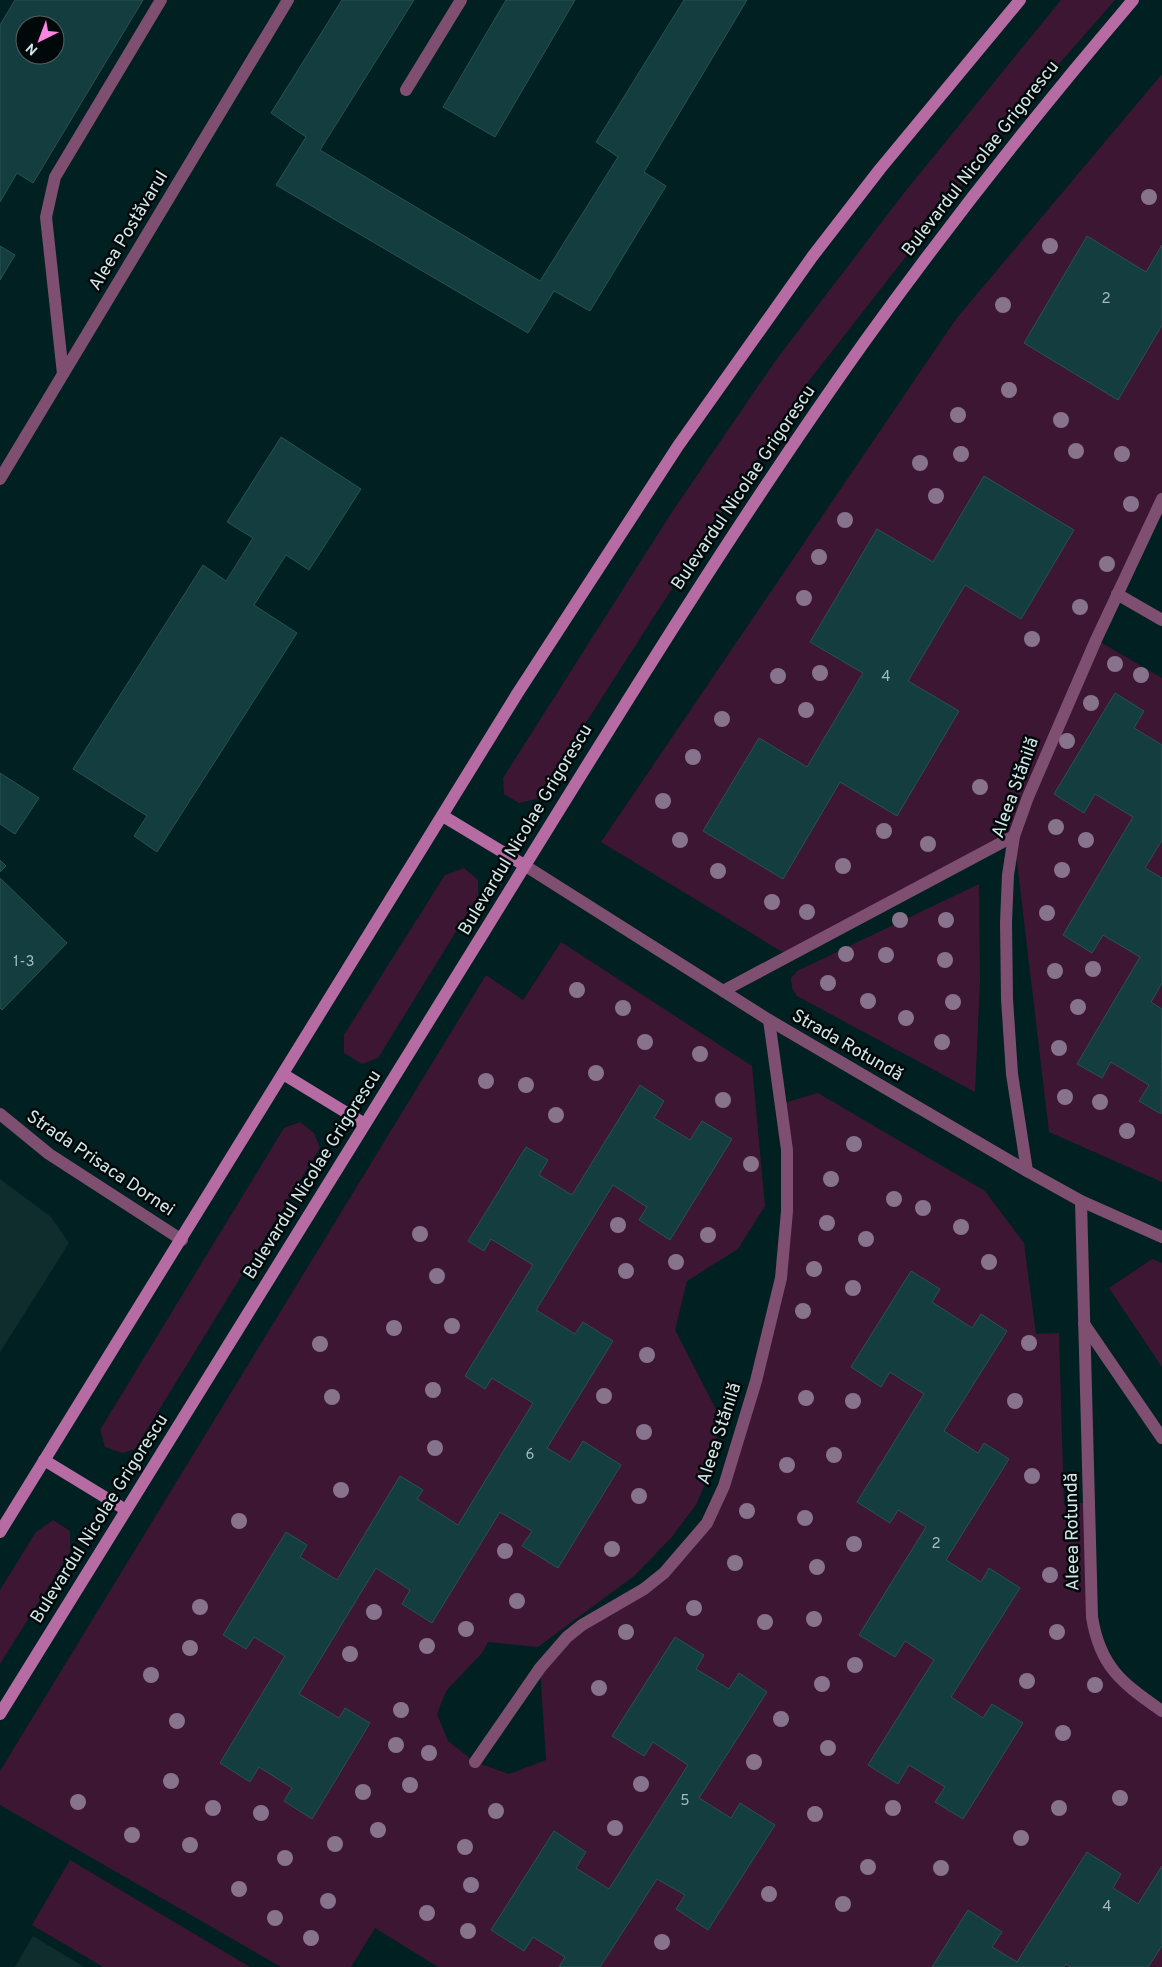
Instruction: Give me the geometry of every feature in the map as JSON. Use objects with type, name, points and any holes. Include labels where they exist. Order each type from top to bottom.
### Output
[{"type":"main road","points":[[0,1532],[182,1240],[517,694],[639,505],[733,367],[880,169],[1020,0]]},
{"type":"main road","name":"Bulevardul Nicolae Grigorescu","points":[[0,1714],[524,865],[713,564],[864,342],[922,262],[1073,70],[1133,0]]},
{"type":"main road","points":[[443,816],[524,865]]},
{"type":"main road","points":[[283,1074],[365,1124]]},
{"type":"main road","points":[[44,1460],[126,1510]]},
{"type":"street","points":[[63,374],[46,217],[55,177],[161,0]]},
{"type":"street","name":"Aleea Postăvarul","points":[[0,479],[288,0]]},
{"type":"street","points":[[406,90],[461,0]]},
{"type":"street","name":"Aleea Stănilă","points":[[1026,1171],[1012,1074],[1007,999],[1006,922],[1008,875],[1014,836],[1028,797],[1117,594],[1162,499]]},
{"type":"street","points":[[1117,594],[1162,620]]},
{"type":"street","points":[[722,991],[1014,836]]},
{"type":"street","name":"Strada Rotundă","points":[[524,865],[769,1020],[1026,1171],[1081,1201],[1162,1237]]},
{"type":"street","name":"Aleea Stănilă","points":[[475,1762],[540,1668],[561,1644],[582,1625],[644,1589],[664,1573],[706,1523],[724,1486],[756,1381],[782,1278],[787,1212],[787,1150],[769,1020]]},
{"type":"street","name":"Strada Prisaca Dornei","points":[[0,1114],[49,1154],[182,1240]]},
{"type":"street","name":"Aleea Rotundă","points":[[1081,1201],[1092,1607],[1096,1638],[1102,1655],[1113,1673],[1132,1690],[1162,1710]]},
{"type":"street","points":[[1084,1324],[1162,1438]]},
{"type":"shaded area","points":[[1061,0],[1115,0],[1036,90],[808,382],[707,534],[537,799],[519,803],[504,794],[503,778],[672,512],[776,360],[904,193]]},
{"type":"shaded area","points":[[1162,74],[1162,499],[1097,640],[1162,678],[1162,1182],[1049,1132],[1014,837],[789,956],[601,842],[956,319]]},
{"type":"shaded area","points":[[464,868],[478,880],[478,896],[378,1058],[362,1064],[344,1053],[344,1035],[445,875]]},
{"type":"shaded area","points":[[979,884],[980,981],[975,1092],[797,996],[792,988],[791,978],[797,971]]},
{"type":"shaded area","points":[[561,942],[752,1066],[765,1206],[738,1249],[687,1281],[675,1330],[721,1419],[708,1477],[696,1505],[671,1538],[634,1576],[538,1647],[488,1642],[482,1653],[446,1691],[437,1714],[448,1741],[475,1762],[509,1774],[546,1760],[540,1668],[554,1651],[644,1589],[707,1523],[770,1328],[787,1211],[780,1104],[818,1093],[985,1191],[1024,1243],[1036,1334],[1059,1333],[1064,1505],[1089,1502],[1092,1617],[1102,1655],[1162,1711],[1162,1967],[438,1967],[375,1928],[351,1967],[281,1967],[0,1805],[0,1771],[486,975],[523,1000]]},
{"type":"shaded area","points":[[300,1122],[314,1133],[320,1148],[135,1449],[122,1453],[105,1447],[100,1430],[284,1128]]},
{"type":"shaded area","points":[[0,1179],[51,1217],[69,1243],[0,1352]]},
{"type":"shaded area","points":[[1152,1259],[1162,1263],[1162,1367],[1109,1288]]},
{"type":"shaded area","points":[[53,1520],[70,1531],[70,1552],[0,1664],[0,1590],[36,1532]]},
{"type":"shaded area","points":[[70,1860],[250,1967],[103,1967],[32,1925]]},
{"type":"shaded area","points":[[33,1936],[84,1967],[15,1967]]},
{"type":"building","points":[[15,0],[143,0],[33,183],[17,173],[0,202],[0,25]]},
{"type":"building","points":[[342,0],[414,0],[320,150],[540,281],[618,157],[596,142],[684,0],[747,0],[644,172],[666,186],[590,311],[554,291],[528,333],[276,185],[306,137],[271,113]]},
{"type":"building","points":[[506,0],[575,0],[495,137],[443,107]]},
{"type":"building","points":[[1087,236],[1146,272],[1162,245],[1162,325],[1118,400],[1024,343]]},
{"type":"building","points":[[0,246],[15,255],[0,280]]},
{"type":"building","points":[[281,437],[361,489],[309,570],[286,555],[254,605],[297,633],[157,852],[134,836],[147,816],[73,769],[203,565],[226,581],[253,538],[227,522]]},
{"type":"building","points":[[984,476],[1074,530],[1021,619],[965,585],[908,681],[959,711],[897,816],[840,782],[783,879],[703,831],[759,738],[807,767],[863,673],[810,642],[877,529],[933,562]]},
{"type":"building","points":[[1115,693],[1144,711],[1134,728],[1162,745],[1162,840],[1145,868],[1162,878],[1162,983],[1151,1002],[1162,1009],[1161,1114],[1139,1101],[1149,1085],[1111,1062],[1102,1078],[1077,1064],[1140,957],[1103,935],[1092,953],[1063,935],[1133,817],[1095,794],[1084,813],[1054,794]]},
{"type":"building","points":[[0,773],[39,798],[15,834],[0,824]]},
{"type":"building","points":[[0,860],[6,866],[0,872]]},
{"type":"building","points":[[0,878],[67,943],[2,1010],[0,1008]]},
{"type":"building","points":[[640,1085],[664,1101],[654,1118],[690,1140],[702,1121],[732,1139],[670,1240],[639,1220],[647,1207],[613,1185],[536,1310],[575,1334],[583,1322],[613,1341],[547,1448],[570,1462],[583,1441],[621,1465],[558,1568],[522,1546],[532,1531],[500,1512],[432,1623],[402,1604],[410,1590],[376,1568],[299,1694],[339,1718],[345,1708],[370,1723],[312,1819],[284,1801],[292,1788],[259,1767],[250,1782],[220,1763],[285,1656],[254,1637],[246,1649],[223,1635],[286,1532],[307,1545],[300,1557],[337,1580],[400,1476],[423,1490],[417,1499],[458,1525],[533,1403],[492,1378],[485,1389],[465,1376],[533,1265],[491,1239],[484,1251],[468,1241],[526,1147],[548,1160],[539,1175],[572,1195]]},
{"type":"building","points":[[911,1271],[940,1289],[932,1302],[972,1328],[981,1314],[1007,1331],[944,1431],[978,1453],[984,1443],[1009,1459],[946,1560],[981,1582],[989,1568],[1020,1588],[951,1697],[983,1718],[992,1704],[1023,1723],[963,1819],[935,1802],[945,1787],[909,1765],[898,1784],[868,1765],[934,1660],[905,1641],[895,1657],[859,1635],[926,1527],[898,1510],[890,1523],[857,1502],[924,1394],[890,1372],[881,1387],[851,1367]]},
{"type":"building","points":[[675,1637],[704,1655],[696,1669],[729,1689],[739,1673],[767,1692],[699,1798],[731,1818],[740,1803],[775,1825],[708,1930],[676,1909],[685,1895],[657,1879],[600,1967],[559,1967],[565,1957],[533,1937],[524,1951],[491,1930],[554,1831],[586,1852],[576,1868],[609,1889],[688,1765],[653,1742],[644,1756],[612,1736]]},
{"type":"building","points":[[1087,1852],[1121,1874],[1113,1888],[1138,1904],[1162,1866],[1162,1946],[1148,1967],[1071,1967],[1066,1964],[1064,1967],[932,1967],[968,1910],[1002,1932],[992,1947],[1017,1962]]}]
